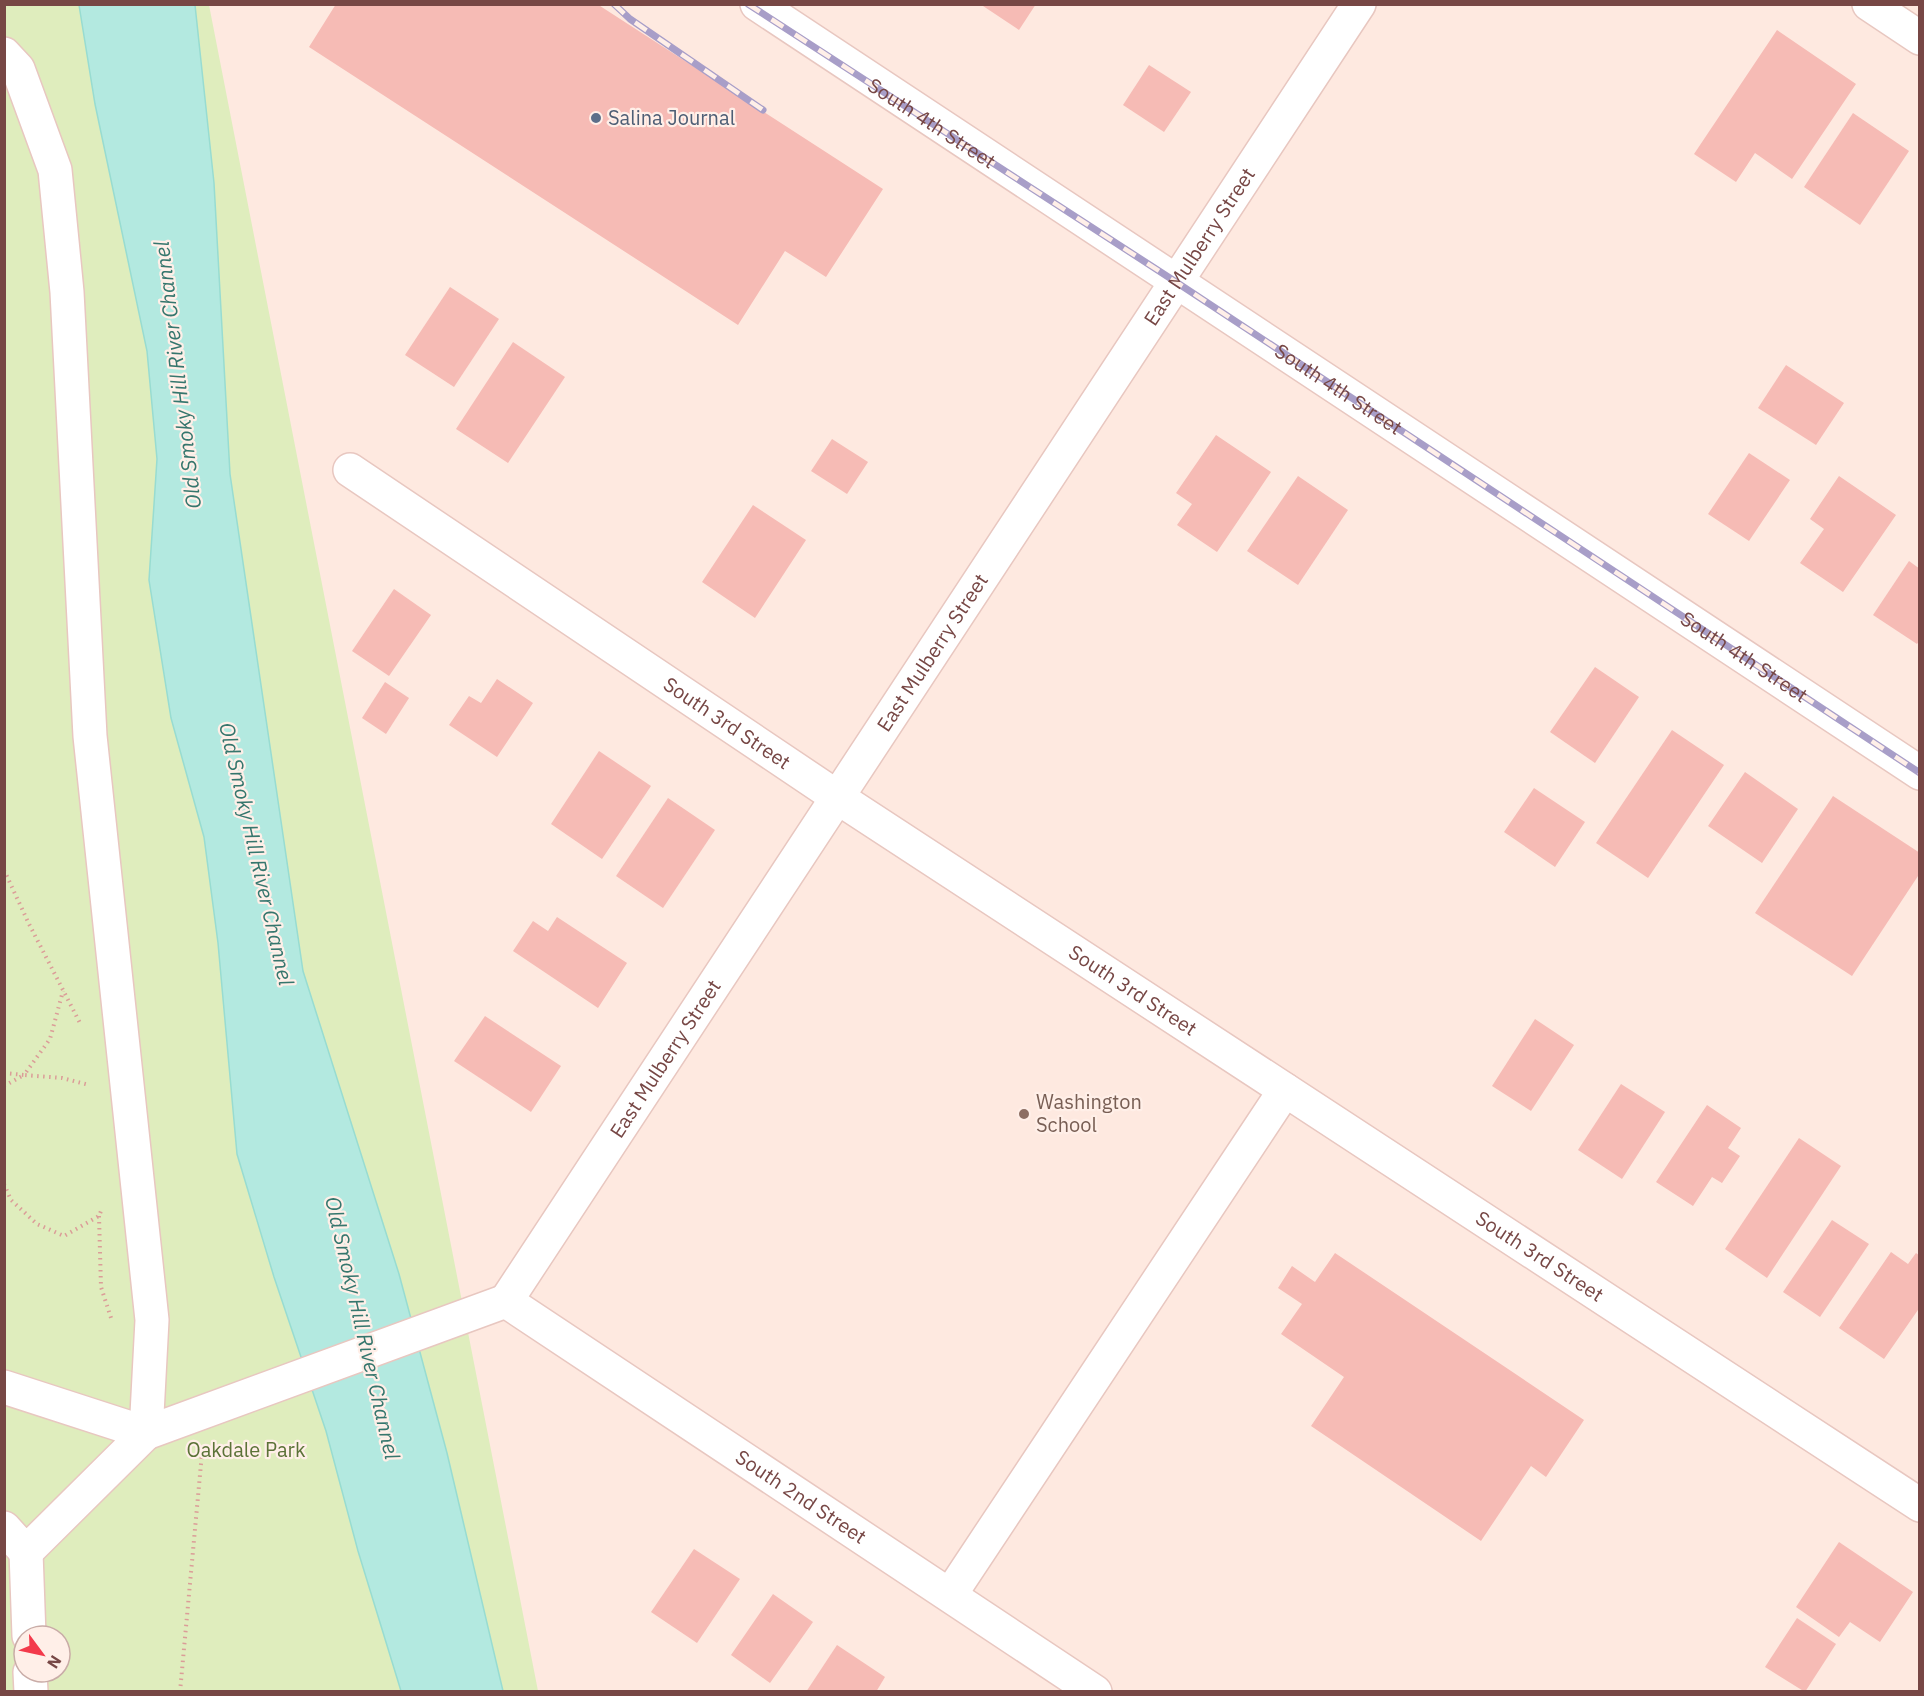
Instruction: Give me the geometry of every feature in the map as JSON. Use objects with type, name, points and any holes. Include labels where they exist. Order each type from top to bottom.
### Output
[{"type":"street","name":"South 4th Street","points":[[757,4],[1920,773]]},
{"type":"street","name":"East Mulberry Street","points":[[494,1305],[837,797],[1359,4]]},
{"type":"street","points":[[1869,4],[1920,38]]},
{"type":"street","points":[[4,54],[18,69],[55,170],[67,292],[90,736],[152,1320],[146,1433]]},
{"type":"street","name":"South 3rd Street","points":[[350,470],[837,797],[1920,1505]]},
{"type":"street","points":[[950,1595],[1285,1090]]},
{"type":"street","points":[[27,1624],[15,1540],[146,1433],[494,1305]]},
{"type":"street","name":"South 2nd Street","points":[[494,1305],[950,1595],[1095,1692]]},
{"type":"street","points":[[4,1387],[146,1433]]},
{"type":"path","points":[[4,870],[85,1032]]},
{"type":"path","points":[[4,1086],[24,1075],[50,1039],[63,990]]},
{"type":"path","points":[[4,1073],[62,1078],[95,1087]]},
{"type":"path","points":[[4,1184],[11,1200],[37,1224],[64,1236],[99,1216],[102,1205]]},
{"type":"path","points":[[180,1692],[217,1407]]},
{"type":"green space","name":"Oakdale Park","points":[[5,5],[209,5],[538,1691],[5,1692]]},
{"type":"water","name":"Old Smoky Hill River Channel","points":[[79,5],[195,5],[214,183],[230,474],[303,971],[399,1274],[447,1453],[503,1691],[401,1691],[358,1551],[326,1431],[274,1277],[237,1154],[218,943],[204,837],[171,718],[149,580],[157,459],[147,351],[95,104]]},
{"type":"building","name":"Salina Journal","points":[[336,4],[597,4],[883,189],[826,277],[785,251],[738,325],[309,47]]},
{"type":"building","points":[[980,4],[1036,4],[1019,30]]},
{"type":"building","points":[[1777,30],[1856,84],[1792,179],[1755,153],[1736,182],[1694,154]]},
{"type":"building","points":[[1149,65],[1191,92],[1164,132],[1123,105]]},
{"type":"building","points":[[1853,113],[1909,151],[1860,225],[1804,187]]},
{"type":"building","points":[[450,287],[499,319],[454,387],[405,355]]},
{"type":"building","points":[[513,342],[565,377],[508,463],[456,429]]},
{"type":"building","points":[[1786,365],[1844,403],[1816,445],[1758,408]]},
{"type":"building","points":[[1216,435],[1271,472],[1217,552],[1177,525],[1192,504],[1176,493]]},
{"type":"building","points":[[832,439],[868,462],[847,494],[811,471]]},
{"type":"building","points":[[1749,453],[1790,480],[1749,541],[1708,514]]},
{"type":"building","points":[[1298,476],[1348,510],[1298,585],[1247,551]]},
{"type":"building","points":[[1839,476],[1896,515],[1843,592],[1800,563],[1824,529],[1810,519]]},
{"type":"building","points":[[753,505],[806,540],[755,618],[702,582]]},
{"type":"building","points":[[1909,561],[1920,569],[1920,640],[1917,644],[1873,615]]},
{"type":"building","points":[[394,589],[431,615],[389,676],[352,651]]},
{"type":"building","points":[[1595,667],[1639,697],[1595,763],[1550,732]]},
{"type":"building","points":[[497,679],[533,703],[497,757],[449,725],[469,696],[481,703]]},
{"type":"building","points":[[385,682],[409,698],[386,734],[362,718]]},
{"type":"building","points":[[1672,730],[1724,765],[1648,878],[1596,843]]},
{"type":"building","points":[[599,751],[651,786],[602,859],[551,824]]},
{"type":"building","points":[[1745,772],[1798,809],[1762,863],[1708,826]]},
{"type":"building","points":[[1534,788],[1585,822],[1555,867],[1504,832]]},
{"type":"building","points":[[1833,796],[1920,853],[1920,873],[1852,976],[1755,913]]},
{"type":"building","points":[[668,798],[715,830],[663,908],[616,876]]},
{"type":"building","points":[[557,917],[627,963],[598,1008],[513,951],[533,921],[548,931]]},
{"type":"building","points":[[485,1016],[561,1066],[531,1112],[454,1061]]},
{"type":"building","points":[[1535,1019],[1574,1045],[1531,1111],[1492,1086]]},
{"type":"building","points":[[1621,1084],[1665,1112],[1622,1179],[1578,1150]]},
{"type":"building","points":[[1707,1105],[1741,1128],[1728,1148],[1740,1156],[1722,1183],[1712,1177],[1693,1206],[1656,1182]]},
{"type":"building","points":[[1799,1138],[1841,1166],[1767,1278],[1725,1249]]},
{"type":"building","points":[[1832,1220],[1869,1244],[1820,1317],[1783,1292]]},
{"type":"building","points":[[1891,1252],[1908,1264],[1916,1253],[1920,1256],[1920,1307],[1884,1359],[1839,1328]]},
{"type":"building","points":[[1335,1253],[1584,1420],[1546,1477],[1531,1466],[1481,1541],[1311,1426],[1344,1377],[1281,1334],[1302,1304],[1278,1288],[1292,1266],[1315,1282]]},
{"type":"building","points":[[1839,1542],[1913,1592],[1880,1642],[1850,1622],[1839,1637],[1796,1607]]},
{"type":"building","points":[[694,1549],[740,1579],[697,1643],[651,1612]]},
{"type":"building","points":[[773,1594],[813,1622],[770,1683],[731,1655]]},
{"type":"building","points":[[1797,1618],[1836,1644],[1805,1692],[1765,1667]]},
{"type":"building","points":[[837,1645],[885,1677],[876,1692],[806,1692]]},
{"type":"railway","points":[[614,4],[630,19],[763,110]]},
{"type":"railway","points":[[748,4],[1176,282],[1920,773]]},
{"type":"place","name":"Salina Journal","points":[[596,118]]},
{"type":"place","name":"Washington School","points":[[1024,1114]]}]
